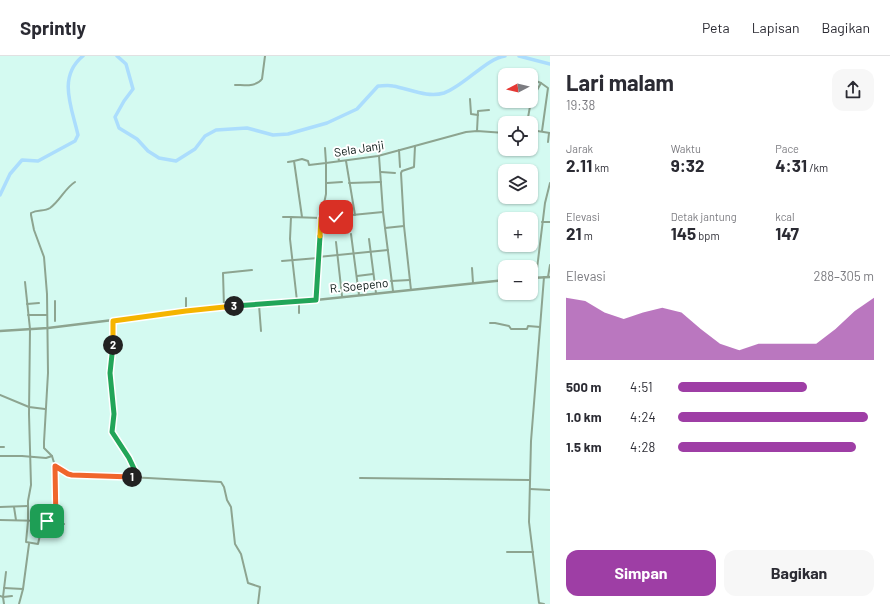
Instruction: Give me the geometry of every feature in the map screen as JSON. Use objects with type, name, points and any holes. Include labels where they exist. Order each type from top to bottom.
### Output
[{"type":"street","points":[[235,85],[252,85],[260,82],[262,79],[265,56]]},
{"type":"street","points":[[538,81],[548,89],[542,132]]},
{"type":"street","points":[[528,116],[531,101],[541,82]]},
{"type":"street","points":[[470,99],[470,114],[478,116]]},
{"type":"street","points":[[477,131],[478,111],[489,110]]},
{"type":"street","name":"Sela Janji","points":[[316,300],[321,218],[327,184],[326,163],[379,156],[458,134],[477,131],[498,132]]},
{"type":"street","points":[[538,131],[550,133],[548,142]]},
{"type":"street","points":[[411,290],[404,226],[401,173],[402,171],[414,167],[415,146]]},
{"type":"street","points":[[288,162],[308,160],[309,165],[326,163],[325,148]]},
{"type":"street","points":[[399,150],[400,167]]},
{"type":"street","points":[[338,155],[339,161]]},
{"type":"street","points":[[379,156],[383,212],[393,292]]},
{"type":"street","points":[[294,161],[302,217]]},
{"type":"street","points":[[346,161],[354,215]]},
{"type":"street","points":[[381,172],[395,173]]},
{"type":"street","points":[[53,537],[56,524],[55,466],[52,456],[44,448],[48,373],[48,314],[44,257],[34,230],[31,213],[49,209],[75,182]]},
{"type":"street","points":[[327,184],[342,182]]},
{"type":"street","points":[[349,183],[381,182]]},
{"type":"street","points":[[538,260],[542,222],[550,183]]},
{"type":"street","points":[[283,217],[321,218],[383,212]]},
{"type":"street","points":[[291,217],[290,239],[299,312]]},
{"type":"street","points":[[542,222],[550,222]]},
{"type":"street","points":[[385,228],[404,226]]},
{"type":"street","points":[[351,234],[359,295]]},
{"type":"street","points":[[369,239],[376,293]]},
{"type":"street","points":[[336,242],[342,296]]},
{"type":"street","points":[[282,261],[388,250]]},
{"type":"street","points":[[538,277],[549,277],[550,265]]},
{"type":"street","points":[[472,268],[473,283]]},
{"type":"street","points":[[224,307],[223,273],[252,270]]},
{"type":"street","points":[[357,276],[373,274]]},
{"type":"street","points":[[544,277],[532,428],[529,522],[540,604],[544,604]]},
{"type":"street","points":[[392,281],[410,280]]},
{"type":"street","name":"R. Soepeno","points":[[0,331],[48,328],[224,307],[316,300],[342,296],[498,281]]},
{"type":"street","points":[[19,604],[23,589],[29,544],[26,542],[31,485],[29,407],[30,329],[25,282]]},
{"type":"street","points":[[186,298],[186,311]]},
{"type":"street","points":[[55,301],[55,321]]},
{"type":"street","points":[[27,304],[38,303]]},
{"type":"street","points":[[259,304],[261,332]]},
{"type":"street","points":[[28,315],[48,314]]},
{"type":"street","points":[[113,321],[110,373],[114,414],[112,432],[129,458],[138,477]]},
{"type":"street","points":[[490,323],[509,326],[511,329],[527,329],[528,326],[540,327]]},
{"type":"street","points":[[0,395],[29,407],[45,409]]},
{"type":"street","points":[[0,456],[30,456],[46,458],[52,456]]},
{"type":"street","points":[[55,466],[72,475],[210,481],[223,484],[227,500],[231,507],[235,544],[241,554],[248,583],[260,587],[258,604]]},
{"type":"street","points":[[360,478],[530,480]]},
{"type":"street","points":[[530,489],[550,490]]},
{"type":"street","points":[[0,506],[28,506]]},
{"type":"street","points":[[14,507],[16,520]]},
{"type":"street","points":[[0,520],[43,521],[64,524]]},
{"type":"street","points":[[29,544],[38,544],[43,521]]},
{"type":"street","points":[[507,552],[533,552]]},
{"type":"street","points":[[4,604],[3,597],[6,572]]},
{"type":"street","points":[[4,588],[23,589]]},
{"type":"street","points":[[0,596],[12,596]]},
{"type":"waterway","points":[[0,195],[10,174],[22,160],[38,161],[75,141],[78,135],[70,104],[68,83],[70,73],[75,64],[83,56]]},
{"type":"waterway","points":[[117,56],[126,64],[133,89],[115,117],[119,128],[137,139],[148,151],[159,158],[176,161],[195,149],[205,136],[216,130],[247,128],[273,135],[288,134],[327,123],[357,109],[378,86],[393,86],[425,94],[444,93],[459,85],[491,62],[505,56]]},
{"type":"waterway","points":[[519,56],[550,64]]},
{"type":"route","points":[[47,521],[56,524],[55,466],[72,475],[138,477],[129,458],[112,432],[114,414],[110,373],[113,321],[186,311],[316,300],[321,218],[336,217]]}]
